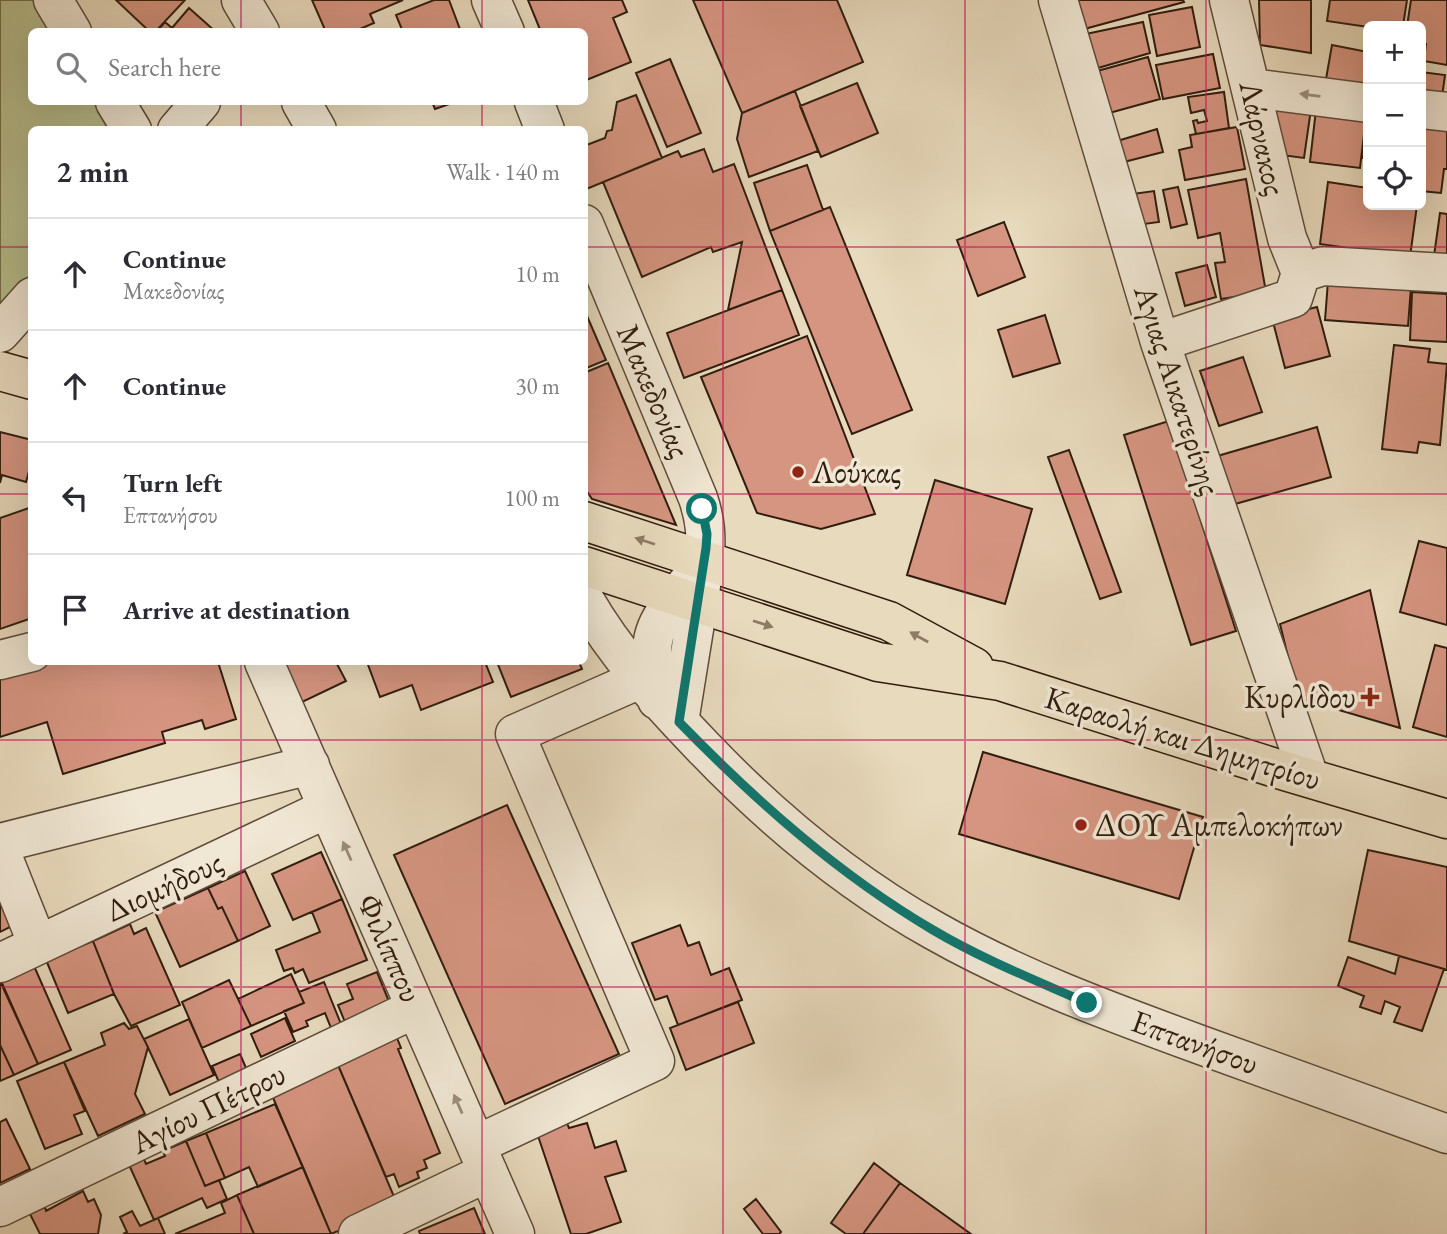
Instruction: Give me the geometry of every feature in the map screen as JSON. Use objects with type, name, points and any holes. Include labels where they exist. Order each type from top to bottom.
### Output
[{"type":"main road","points":[[0,370],[28,379]]},
{"type":"main road","name":"Καραολή και Δημητρίου","points":[[588,522],[890,621],[1000,681]]},
{"type":"main road","name":"Καραολή και Δημητρίου","points":[[588,567],[878,662],[1000,681],[1447,819]]},
{"type":"street","points":[[53,0],[70,28]]},
{"type":"street","points":[[241,0],[258,28]]},
{"type":"street","points":[[491,0],[503,28]]},
{"type":"street","name":"Αγιας Αικατερίνης","points":[[1058,0],[1160,342],[1309,777]]},
{"type":"street","name":"Λάρνακος","points":[[1229,0],[1287,238],[1301,274]]},
{"type":"street","points":[[1251,88],[1363,102]]},
{"type":"street","points":[[117,105],[130,126]]},
{"type":"street","points":[[180,126],[198,105]]},
{"type":"street","points":[[303,105],[315,126]]},
{"type":"street","points":[[535,105],[543,126]]},
{"type":"street","points":[[1426,110],[1447,112]]},
{"type":"street","name":"Μακεδονίας","points":[[588,234],[698,498],[707,534],[705,561]]},
{"type":"street","points":[[1160,342],[1293,298],[1301,274],[1323,266],[1447,273]]},
{"type":"street","points":[[0,333],[28,302]]},
{"type":"street","points":[[358,1234],[482,1158],[655,1061],[515,734],[601,694],[659,700],[688,599],[705,561]]},
{"type":"street","name":"Επτανήσου","points":[[588,603],[659,700],[726,771],[801,838],[844,871],[934,931],[982,956],[1087,1003],[1447,1134]]},
{"type":"street","points":[[0,660],[28,653]]},
{"type":"street","name":"Φιλίππου","points":[[265,665],[515,1234]]},
{"type":"street","points":[[0,843],[310,765]]},
{"type":"street","name":"Διομήδους","points":[[0,963],[328,808]]},
{"type":"street","points":[[0,850],[38,945]]},
{"type":"street","name":"Αγίου Πέτρου","points":[[0,1207],[416,1008]]},
{"type":"green space","points":[[0,0],[34,0],[51,28],[28,28],[28,105],[98,105],[111,126],[28,126],[28,277],[0,310]]},
{"type":"building","points":[[116,0],[185,0],[159,28],[146,28]]},
{"type":"building","points":[[312,0],[403,0],[370,14],[374,23],[362,28],[324,28]]},
{"type":"building","points":[[434,0],[449,0],[460,28],[401,28],[396,15]]},
{"type":"building","points":[[528,0],[622,0],[627,12],[613,18],[631,62],[588,79],[588,28],[539,28]]},
{"type":"building","points":[[693,0],[837,0],[863,62],[742,113]]},
{"type":"building","points":[[1069,0],[1183,0],[1184,2],[1077,31]]},
{"type":"building","points":[[1259,0],[1311,0],[1311,53],[1260,45]]},
{"type":"building","points":[[1330,0],[1407,0],[1404,21],[1363,21],[1363,26],[1327,21]]},
{"type":"building","points":[[1411,0],[1447,0],[1447,65],[1426,61],[1426,21],[1408,21]]},
{"type":"building","points":[[1192,7],[1200,47],[1157,56],[1149,15]]},
{"type":"building","points":[[189,8],[212,28],[172,28]]},
{"type":"building","points":[[165,22],[172,28],[160,28]]},
{"type":"building","points":[[1143,22],[1150,53],[1091,70],[1081,35]]},
{"type":"building","points":[[1332,45],[1363,51],[1363,85],[1326,79]]},
{"type":"building","points":[[1213,54],[1220,88],[1163,99],[1156,65]]},
{"type":"building","points":[[1148,57],[1160,99],[1102,115],[1090,73]]},
{"type":"building","points":[[670,59],[701,133],[667,147],[636,73]]},
{"type":"building","points":[[1426,73],[1445,75],[1442,97],[1426,95]]},
{"type":"building","points":[[857,83],[878,133],[821,157],[800,106]]},
{"type":"building","points":[[795,91],[818,151],[749,177],[737,139],[742,113]]},
{"type":"building","points":[[1224,92],[1229,128],[1196,134],[1193,121],[1207,121],[1204,110],[1191,113],[1188,97]]},
{"type":"building","points":[[636,95],[662,158],[588,188],[588,144],[605,138],[607,131],[612,130],[617,102]]},
{"type":"building","points":[[1317,101],[1363,107],[1360,168],[1310,162]]},
{"type":"building","points":[[1260,102],[1311,109],[1304,158],[1267,153]]},
{"type":"building","points":[[1426,112],[1447,114],[1447,169],[1444,169],[1441,193],[1426,192]]},
{"type":"building","points":[[1237,127],[1245,169],[1185,180],[1179,150],[1192,147],[1190,135]]},
{"type":"building","points":[[1157,129],[1163,152],[1120,163],[1114,142]]},
{"type":"building","points":[[704,149],[713,172],[734,164],[782,290],[728,310],[742,242],[713,252],[711,247],[642,277],[603,182],[678,151],[681,157]]},
{"type":"building","points":[[807,165],[823,210],[770,231],[754,183]]},
{"type":"building","points":[[1246,179],[1266,292],[1221,299],[1215,263],[1225,262],[1220,233],[1198,238],[1188,190]]},
{"type":"building","points":[[1328,182],[1363,187],[1363,210],[1416,210],[1410,257],[1320,244]]},
{"type":"building","points":[[1178,187],[1187,224],[1171,228],[1163,190]]},
{"type":"building","points":[[1154,191],[1159,222],[1137,225],[1132,194]]},
{"type":"building","points":[[830,207],[912,410],[852,434],[770,231]]},
{"type":"building","points":[[1440,213],[1447,214],[1447,264],[1433,263]]},
{"type":"building","points":[[1004,222],[1025,277],[978,296],[957,240]]},
{"type":"building","points":[[1207,265],[1216,297],[1185,306],[1176,273]]},
{"type":"building","points":[[1328,281],[1411,287],[1408,326],[1325,320]]},
{"type":"building","points":[[782,290],[799,335],[684,378],[667,333]]},
{"type":"building","points":[[1412,292],[1447,294],[1447,342],[1410,340]]},
{"type":"building","points":[[1317,307],[1330,356],[1285,368],[1272,318]]},
{"type":"building","points":[[1045,315],[1060,363],[1013,377],[998,330]]},
{"type":"building","points":[[588,318],[606,360],[588,367]]},
{"type":"building","points":[[807,336],[875,514],[821,529],[757,513],[701,377]]},
{"type":"building","points":[[1394,345],[1430,349],[1428,362],[1447,364],[1440,445],[1419,442],[1417,453],[1382,449]]},
{"type":"building","points":[[1243,357],[1262,412],[1219,426],[1200,371]]},
{"type":"building","points":[[608,363],[676,525],[592,499],[588,493],[588,371]]},
{"type":"building","points":[[1169,421],[1236,631],[1191,645],[1124,435]]},
{"type":"building","points":[[1317,427],[1331,477],[1228,506],[1214,457]]},
{"type":"building","points":[[0,432],[28,439],[26,482],[2,475],[0,483]]},
{"type":"building","points":[[1069,450],[1121,592],[1100,599],[1048,457]]},
{"type":"building","points":[[935,480],[1032,509],[1005,604],[907,575]]},
{"type":"building","points":[[28,508],[28,619],[0,629],[0,518]]},
{"type":"building","points":[[1419,541],[1447,548],[1447,625],[1400,612]]},
{"type":"building","points":[[1370,590],[1400,728],[1298,698],[1280,624]]},
{"type":"building","points":[[1435,645],[1447,648],[1447,737],[1413,727]]},
{"type":"building","points":[[37,665],[219,665],[236,719],[205,729],[202,720],[162,732],[165,743],[63,774],[47,722],[0,737],[0,676]]},
{"type":"building","points":[[279,665],[338,665],[346,681],[298,704]]},
{"type":"building","points":[[368,665],[486,665],[493,682],[421,710],[412,685],[380,697]]},
{"type":"building","points":[[498,665],[580,665],[582,669],[511,697]]},
{"type":"building","name":"ΔΟΥ Αμπελοκήπων","points":[[983,752],[1203,817],[1179,899],[959,834]]},
{"type":"building","points":[[507,805],[619,1054],[505,1104],[394,855]]},
{"type":"building","points":[[1368,850],[1447,867],[1447,970],[1349,941]]},
{"type":"building","points":[[321,852],[342,899],[293,920],[272,874]]},
{"type":"building","points":[[245,871],[270,926],[238,941],[222,907],[218,909],[208,888]]},
{"type":"building","points":[[0,888],[18,923],[0,932]]},
{"type":"building","points":[[208,888],[218,909],[222,907],[238,941],[180,967],[155,912]]},
{"type":"building","points":[[342,899],[367,960],[309,983],[303,969],[295,973],[293,968],[284,971],[276,950],[320,932],[312,912]]},
{"type":"building","points":[[130,924],[134,934],[146,928],[180,1005],[131,1026],[114,994],[93,941]]},
{"type":"building","points":[[680,925],[688,946],[699,942],[711,975],[729,968],[742,1000],[678,1025],[667,996],[655,1000],[632,943]]},
{"type":"building","points":[[93,941],[114,994],[68,1013],[46,960]]},
{"type":"building","points":[[1399,956],[1444,969],[1422,1031],[1394,1022],[1400,1007],[1385,1001],[1381,1014],[1360,1007],[1364,996],[1338,986],[1348,957],[1395,974]]},
{"type":"building","points":[[34,966],[71,1050],[38,1064],[1,981]]},
{"type":"building","points":[[377,972],[394,1014],[349,1032],[338,1005],[353,999],[347,984]]},
{"type":"building","points":[[291,974],[304,1003],[251,1026],[238,999]]},
{"type":"building","points":[[229,980],[251,1026],[202,1048],[182,1002]]},
{"type":"building","points":[[0,981],[38,1064],[14,1075],[0,1045]]},
{"type":"building","points":[[324,982],[343,1029],[333,1033],[325,1013],[306,1021],[308,1026],[293,1032],[284,1011],[304,1003],[299,992]]},
{"type":"building","points":[[738,1002],[754,1043],[686,1070],[670,1028]]},
{"type":"building","points":[[285,1018],[295,1041],[261,1057],[251,1034]]},
{"type":"building","points":[[189,1019],[214,1075],[170,1095],[144,1039]]},
{"type":"building","points":[[124,1023],[129,1029],[137,1026],[148,1047],[135,1094],[145,1114],[98,1136],[64,1062],[105,1045],[101,1033]]},
{"type":"building","points":[[395,1033],[401,1048],[398,1049],[440,1153],[424,1160],[427,1168],[417,1172],[419,1178],[399,1187],[394,1174],[386,1177],[338,1065]]},
{"type":"building","points":[[0,1045],[14,1075],[0,1081]]},
{"type":"building","points":[[240,1054],[252,1082],[224,1094],[212,1066]]},
{"type":"building","points":[[64,1062],[85,1111],[74,1115],[82,1134],[45,1149],[17,1081]]},
{"type":"building","points":[[338,1065],[398,1206],[331,1234],[271,1093]]},
{"type":"building","points":[[275,1104],[303,1167],[258,1187],[249,1167],[225,1178],[206,1133]]},
{"type":"building","points":[[6,1119],[30,1169],[0,1183],[0,1122]]},
{"type":"building","points":[[567,1123],[569,1128],[587,1123],[595,1148],[616,1141],[626,1171],[605,1177],[621,1222],[586,1234],[571,1234],[537,1133]]},
{"type":"building","points":[[206,1133],[225,1178],[205,1186],[186,1141]]},
{"type":"building","points":[[186,1141],[205,1186],[219,1180],[227,1199],[207,1208],[202,1198],[154,1220],[125,1156],[140,1150],[146,1164],[165,1156],[163,1151]]},
{"type":"building","points":[[874,1163],[900,1183],[863,1234],[846,1234],[831,1223]]},
{"type":"building","points":[[303,1167],[331,1234],[254,1234],[237,1195]]},
{"type":"building","points":[[900,1183],[971,1234],[863,1234]]},
{"type":"building","points":[[83,1191],[88,1202],[94,1199],[101,1215],[98,1234],[40,1234],[30,1214],[45,1207],[46,1211]]},
{"type":"building","points":[[237,1195],[254,1234],[175,1234],[225,1213],[221,1203]]},
{"type":"building","points":[[756,1199],[781,1232],[779,1234],[763,1234],[744,1209]]},
{"type":"building","points":[[474,1208],[485,1234],[420,1234],[419,1231]]},
{"type":"building","points":[[132,1211],[140,1226],[158,1218],[165,1234],[123,1234],[127,1232],[120,1217]]},
{"type":"place","name":"Λούκας","points":[[798,472]]},
{"type":"place","name":"Κυρλίδου","points":[[1370,697]]},
{"type":"place","name":"ΔΟΥ Αμπελοκήπων","points":[[1081,825]]},
{"type":"route","points":[[702,509],[707,534],[706,548],[679,722],[726,771],[801,838],[891,904],[934,931],[982,956],[1087,1003]]}]
